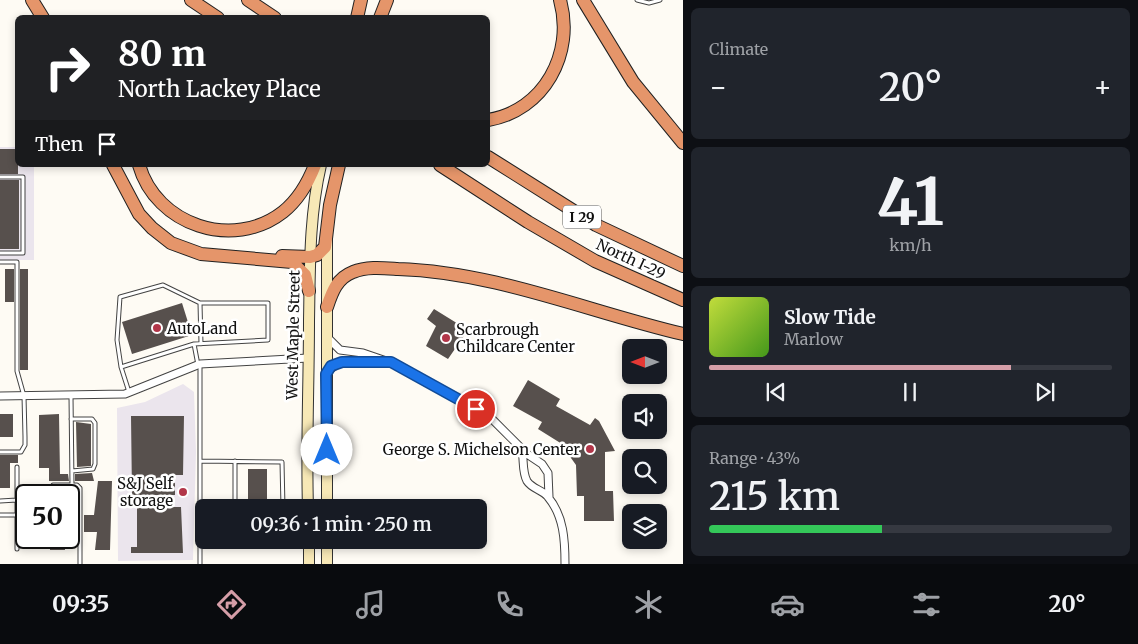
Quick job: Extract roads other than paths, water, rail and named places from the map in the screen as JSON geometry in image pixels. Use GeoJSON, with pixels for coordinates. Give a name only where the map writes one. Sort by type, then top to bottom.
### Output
{"type":"FeatureCollection","features":[{"type":"Feature","properties":{"kind":"highway"},"geometry":{"type":"LineString","coordinates":[[32,0],[41,15]]}},
{"type":"Feature","properties":{"kind":"highway"},"geometry":{"type":"LineString","coordinates":[[192,0],[214,15]]}},
{"type":"Feature","properties":{"kind":"highway"},"geometry":{"type":"LineString","coordinates":[[248,0],[270,15]]}},
{"type":"Feature","properties":{"kind":"highway"},"geometry":{"type":"LineString","coordinates":[[358,15],[361,0]]}},
{"type":"Feature","properties":{"kind":"highway"},"geometry":{"type":"LineString","coordinates":[[375,15],[379,0]]}},
{"type":"Feature","properties":{"kind":"highway"},"geometry":{"type":"LineString","coordinates":[[381,15],[387,0]]}},
{"type":"Feature","properties":{"kind":"highway"},"geometry":{"type":"LineString","coordinates":[[490,120],[502,117],[523,107],[534,98],[550,78],[564,42],[564,20],[560,0]]}},
{"type":"Feature","properties":{"kind":"highway"},"geometry":{"type":"LineString","coordinates":[[583,0],[633,82],[683,143]]}},
{"type":"Feature","properties":{"kind":"highway","name":"North I-29"},"geometry":{"type":"LineString","coordinates":[[490,158],[589,220],[628,241],[683,266]]}},
{"type":"Feature","properties":{"kind":"highway"},"geometry":{"type":"LineString","coordinates":[[114,167],[130,201],[156,232],[171,242],[191,251],[292,262],[305,275],[309,291]]}},
{"type":"Feature","properties":{"kind":"highway"},"geometry":{"type":"LineString","coordinates":[[140,167],[152,192],[169,210],[190,223],[226,231],[250,228],[282,213],[299,196],[314,167]]}},
{"type":"Feature","properties":{"kind":"highway"},"geometry":{"type":"LineString","coordinates":[[225,256],[317,255],[325,247],[330,205],[338,167]]}},
{"type":"Feature","properties":{"kind":"highway","name":"North I-29"},"geometry":{"type":"LineString","coordinates":[[443,167],[536,227],[595,261],[683,300]]}},
{"type":"Feature","properties":{"kind":"highway"},"geometry":{"type":"LineString","coordinates":[[327,307],[335,286],[347,274],[354,271],[377,268],[427,270],[474,278],[683,334]]}},
{"type":"Feature","properties":{"kind":"main road","name":"West Maple Street"},"geometry":{"type":"LineString","coordinates":[[308,499],[310,256],[313,207],[321,167]]}},
{"type":"Feature","properties":{"kind":"main road"},"geometry":{"type":"LineString","coordinates":[[327,233],[327,499]]}},
{"type":"Feature","properties":{"kind":"main road"},"geometry":{"type":"LineString","coordinates":[[309,549],[309,564]]}},
{"type":"Feature","properties":{"kind":"main road"},"geometry":{"type":"LineString","coordinates":[[327,549],[327,564]]}},
{"type":"Feature","properties":{"kind":"street"},"geometry":{"type":"LineString","coordinates":[[326,336],[340,350],[363,353],[391,362],[491,418],[522,450],[546,469],[549,477],[549,497],[564,529],[566,564]]}},
{"type":"Feature","properties":{"kind":"street"},"geometry":{"type":"LineString","coordinates":[[0,396],[71,396],[129,392],[199,364],[308,358]]}},
{"type":"Feature","properties":{"kind":"street"},"geometry":{"type":"LineString","coordinates":[[326,374],[331,366],[342,362],[391,362]]}},
{"type":"Feature","properties":{"kind":"street"},"geometry":{"type":"LineString","coordinates":[[522,450],[526,480],[549,497]]}},
{"type":"Feature","properties":{"kind":"lane"},"geometry":{"type":"LineString","coordinates":[[637,0],[649,3],[660,0]]}},
{"type":"Feature","properties":{"kind":"lane"},"geometry":{"type":"LineString","coordinates":[[0,177],[23,177],[23,253],[0,253]]}},
{"type":"Feature","properties":{"kind":"lane"},"geometry":{"type":"LineString","coordinates":[[0,262],[17,262],[17,371],[24,396],[24,450],[0,452]]}},
{"type":"Feature","properties":{"kind":"lane"},"geometry":{"type":"LineString","coordinates":[[121,367],[194,344],[268,340],[268,303],[200,303],[163,285],[120,297],[117,340],[121,367],[129,392]]}},
{"type":"Feature","properties":{"kind":"lane"},"geometry":{"type":"LineString","coordinates":[[200,303],[201,344]]}},
{"type":"Feature","properties":{"kind":"lane"},"geometry":{"type":"LineString","coordinates":[[194,344],[199,364],[201,499]]}},
{"type":"Feature","properties":{"kind":"lane"},"geometry":{"type":"LineString","coordinates":[[71,396],[72,484]]}},
{"type":"Feature","properties":{"kind":"lane"},"geometry":{"type":"LineString","coordinates":[[71,419],[92,419],[95,423],[95,464],[93,469],[72,470]]}},
{"type":"Feature","properties":{"kind":"lane"},"geometry":{"type":"LineString","coordinates":[[200,461],[282,462],[283,499]]}},
{"type":"Feature","properties":{"kind":"lane"},"geometry":{"type":"LineString","coordinates":[[235,499],[236,461]]}},
{"type":"Feature","properties":{"kind":"lane"},"geometry":{"type":"LineString","coordinates":[[18,468],[18,484]]}},
{"type":"Feature","properties":{"kind":"lane"},"geometry":{"type":"LineString","coordinates":[[0,501],[15,500]]}},
{"type":"Feature","properties":{"kind":"lane"},"geometry":{"type":"LineString","coordinates":[[0,515],[15,515]]}},
{"type":"Feature","properties":{"kind":"lane"},"geometry":{"type":"LineString","coordinates":[[80,549],[80,564]]}},
{"type":"Feature","properties":{"kind":"lane"},"geometry":{"type":"LineString","coordinates":[[200,564],[201,549]]}},
{"type":"Feature","properties":{"kind":"place","name":"AutoLand"},"geometry":{"type":"Point","coordinates":[157,328]}},
{"type":"Feature","properties":{"kind":"place","name":"Scarbrough Childcare Center"},"geometry":{"type":"Point","coordinates":[446,338]}},
{"type":"Feature","properties":{"kind":"place","name":"George S. Michelson Center"},"geometry":{"type":"Point","coordinates":[590,449]}},
{"type":"Feature","properties":{"kind":"place","name":"S&J Self storage"},"geometry":{"type":"Point","coordinates":[183,492]}}]}
